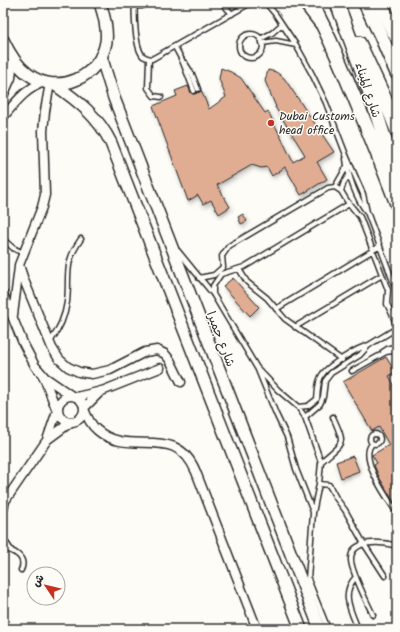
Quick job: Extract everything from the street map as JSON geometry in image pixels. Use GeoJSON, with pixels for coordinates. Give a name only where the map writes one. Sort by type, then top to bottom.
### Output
{"type":"FeatureCollection","features":[{"type":"Feature","properties":{"kind":"highway"},"geometry":{"type":"LineString","coordinates":[[379,3],[397,36]]}},
{"type":"Feature","properties":{"kind":"main road"},"geometry":{"type":"LineString","coordinates":[[311,3],[328,34],[373,141],[397,204]]}},
{"type":"Feature","properties":{"kind":"main road"},"geometry":{"type":"LineString","coordinates":[[337,3],[368,61],[397,130]]}},
{"type":"Feature","properties":{"kind":"main road","name":"شارع الميناء"},"geometry":{"type":"LineString","coordinates":[[337,3],[397,178]]}},
{"type":"Feature","properties":{"kind":"main road"},"geometry":{"type":"LineString","coordinates":[[365,3],[397,73]]}},
{"type":"Feature","properties":{"kind":"street"},"geometry":{"type":"LineString","coordinates":[[3,117],[25,92],[34,86],[49,83],[68,83],[82,77],[95,66],[104,49],[106,34],[100,3]]}},
{"type":"Feature","properties":{"kind":"street"},"geometry":{"type":"LineString","coordinates":[[3,40],[13,58],[28,74],[49,83],[90,112],[102,127],[111,143],[301,629]]}},
{"type":"Feature","properties":{"kind":"street","name":"شارع جميرا"},"geometry":{"type":"LineString","coordinates":[[101,56],[110,88],[320,629]]}},
{"type":"Feature","properties":{"kind":"street"},"geometry":{"type":"LineString","coordinates":[[3,96],[11,78],[13,58]]}},
{"type":"Feature","properties":{"kind":"street"},"geometry":{"type":"LineString","coordinates":[[12,318],[19,265],[42,208],[45,195],[44,126],[49,83]]}},
{"type":"Feature","properties":{"kind":"street"},"geometry":{"type":"LineString","coordinates":[[19,265],[55,354],[68,367],[80,372],[92,374],[110,370],[145,352],[157,350],[168,357],[180,382]]}},
{"type":"Feature","properties":{"kind":"street"},"geometry":{"type":"LineString","coordinates":[[3,294],[29,355],[43,375],[62,420],[96,429],[108,438],[123,442],[137,444],[157,442],[170,445],[181,451],[190,461],[199,479],[256,629]]}},
{"type":"Feature","properties":{"kind":"street"},"geometry":{"type":"LineString","coordinates":[[4,504],[47,440],[58,404],[62,399],[102,391],[160,368]]}},
{"type":"Feature","properties":{"kind":"street"},"geometry":{"type":"LineString","coordinates":[[43,375],[81,401],[96,429]]}},
{"type":"Feature","properties":{"kind":"street"},"geometry":{"type":"LineString","coordinates":[[47,440],[72,422],[80,419],[84,409],[102,391]]}},
{"type":"Feature","properties":{"kind":"lane"},"geometry":{"type":"LineString","coordinates":[[150,3],[142,6],[135,4],[135,22],[140,50],[143,56],[149,59],[155,58],[253,3]]}},
{"type":"Feature","properties":{"kind":"lane"},"geometry":{"type":"LineString","coordinates":[[222,3],[232,14]]}},
{"type":"Feature","properties":{"kind":"lane"},"geometry":{"type":"LineString","coordinates":[[266,3],[296,45],[324,98],[363,194],[367,212],[397,292]]}},
{"type":"Feature","properties":{"kind":"lane"},"geometry":{"type":"LineString","coordinates":[[300,3],[311,18],[328,34]]}},
{"type":"Feature","properties":{"kind":"lane"},"geometry":{"type":"LineString","coordinates":[[260,39],[272,33],[282,24]]}},
{"type":"Feature","properties":{"kind":"lane"},"geometry":{"type":"LineString","coordinates":[[254,34],[260,39],[262,47],[259,53],[253,57],[246,56],[241,52],[239,45],[244,36],[254,34]]}},
{"type":"Feature","properties":{"kind":"lane"},"geometry":{"type":"LineString","coordinates":[[262,43],[282,42],[296,45]]}},
{"type":"Feature","properties":{"kind":"lane"},"geometry":{"type":"LineString","coordinates":[[175,47],[196,90]]}},
{"type":"Feature","properties":{"kind":"lane"},"geometry":{"type":"LineString","coordinates":[[149,59],[148,88],[154,96],[161,97]]}},
{"type":"Feature","properties":{"kind":"lane"},"geometry":{"type":"LineString","coordinates":[[346,155],[347,166],[359,200],[367,212]]}},
{"type":"Feature","properties":{"kind":"lane"},"geometry":{"type":"LineString","coordinates":[[335,187],[347,166]]}},
{"type":"Feature","properties":{"kind":"lane"},"geometry":{"type":"LineString","coordinates":[[341,191],[344,182],[350,175]]}},
{"type":"Feature","properties":{"kind":"lane"},"geometry":{"type":"LineString","coordinates":[[226,272],[223,267],[222,256],[229,246],[328,188],[335,187],[341,191],[349,204],[360,217],[388,290],[387,304],[397,328],[369,346],[360,355],[334,371],[326,378],[323,397],[320,404],[306,417]]}},
{"type":"Feature","properties":{"kind":"lane"},"geometry":{"type":"LineString","coordinates":[[213,294],[213,286],[221,274],[239,269],[349,204]]}},
{"type":"Feature","properties":{"kind":"lane"},"geometry":{"type":"LineString","coordinates":[[3,239],[13,248],[23,253]]}},
{"type":"Feature","properties":{"kind":"lane"},"geometry":{"type":"LineString","coordinates":[[50,342],[58,330],[64,316],[67,301],[68,268],[74,250],[81,239]]}},
{"type":"Feature","properties":{"kind":"lane"},"geometry":{"type":"LineString","coordinates":[[170,242],[213,294],[257,368],[287,437],[296,468],[313,513]]}},
{"type":"Feature","properties":{"kind":"lane"},"geometry":{"type":"LineString","coordinates":[[276,309],[380,246]]}},
{"type":"Feature","properties":{"kind":"lane"},"geometry":{"type":"LineString","coordinates":[[199,278],[214,275],[223,267]]}},
{"type":"Feature","properties":{"kind":"lane"},"geometry":{"type":"LineString","coordinates":[[239,269],[247,282],[267,298],[285,319],[342,360]]}},
{"type":"Feature","properties":{"kind":"lane"},"geometry":{"type":"LineString","coordinates":[[295,326],[382,275]]}},
{"type":"Feature","properties":{"kind":"lane"},"geometry":{"type":"LineString","coordinates":[[298,407],[308,406],[317,399],[321,376],[357,349],[369,346]]}},
{"type":"Feature","properties":{"kind":"lane"},"geometry":{"type":"LineString","coordinates":[[352,371],[389,348],[397,347]]}},
{"type":"Feature","properties":{"kind":"lane"},"geometry":{"type":"LineString","coordinates":[[383,353],[392,351],[397,353]]}},
{"type":"Feature","properties":{"kind":"lane"},"geometry":{"type":"LineString","coordinates":[[257,368],[278,390],[298,407],[306,417],[321,462],[319,484],[313,513],[308,579],[328,629]]}},
{"type":"Feature","properties":{"kind":"lane"},"geometry":{"type":"LineString","coordinates":[[321,462],[339,446],[342,441],[333,417]]}},
{"type":"Feature","properties":{"kind":"lane"},"geometry":{"type":"LineString","coordinates":[[372,444],[370,439],[371,436],[380,434],[380,442],[372,444],[368,449],[369,461],[377,481],[397,513]]}},
{"type":"Feature","properties":{"kind":"lane"},"geometry":{"type":"LineString","coordinates":[[319,484],[329,485],[332,488],[336,498],[345,510],[364,544],[385,576]]}},
{"type":"Feature","properties":{"kind":"lane"},"geometry":{"type":"LineString","coordinates":[[3,538],[11,550],[22,560],[23,565],[21,570]]}},
{"type":"Feature","properties":{"kind":"lane"},"geometry":{"type":"LineString","coordinates":[[373,615],[356,577],[351,562],[351,555],[355,550],[364,544],[380,543],[397,546]]}},
{"type":"Feature","properties":{"kind":"lane"},"geometry":{"type":"LineString","coordinates":[[3,548],[11,550]]}},
{"type":"Feature","properties":{"kind":"lane"},"geometry":{"type":"LineString","coordinates":[[356,577],[349,586],[347,598],[358,629]]}},
{"type":"Feature","properties":{"kind":"building"},"geometry":{"type":"Polygon","coordinates":[[[221,68],[241,78],[265,113],[268,111],[293,162],[305,155],[275,107],[265,81],[268,70],[276,72],[284,78],[334,152],[317,162],[327,179],[301,195],[285,167],[272,176],[267,167],[261,168],[252,165],[217,185],[230,207],[219,214],[211,200],[203,204],[198,195],[188,201],[153,106],[177,96],[175,91],[188,86],[193,94],[200,92],[201,90],[209,109],[226,97],[219,79],[221,68]]]}},
{"type":"Feature","properties":{"kind":"building"},"geometry":{"type":"Polygon","coordinates":[[[243,214],[247,221],[241,224],[238,217],[243,214]]]}},
{"type":"Feature","properties":{"kind":"building"},"geometry":{"type":"Polygon","coordinates":[[[233,278],[259,307],[250,316],[223,286],[233,278]]]}},
{"type":"Feature","properties":{"kind":"building"},"geometry":{"type":"Polygon","coordinates":[[[386,357],[395,372],[389,376],[397,390],[397,507],[379,477],[374,465],[377,463],[372,455],[389,445],[379,427],[372,431],[343,382],[386,357]]]}},
{"type":"Feature","properties":{"kind":"building"},"geometry":{"type":"Polygon","coordinates":[[[353,456],[359,471],[341,478],[336,462],[353,456]]]}},
{"type":"Feature","properties":{"kind":"place","name":"Dubai Customs head office"},"geometry":{"type":"Point","coordinates":[271,123]}}]}
